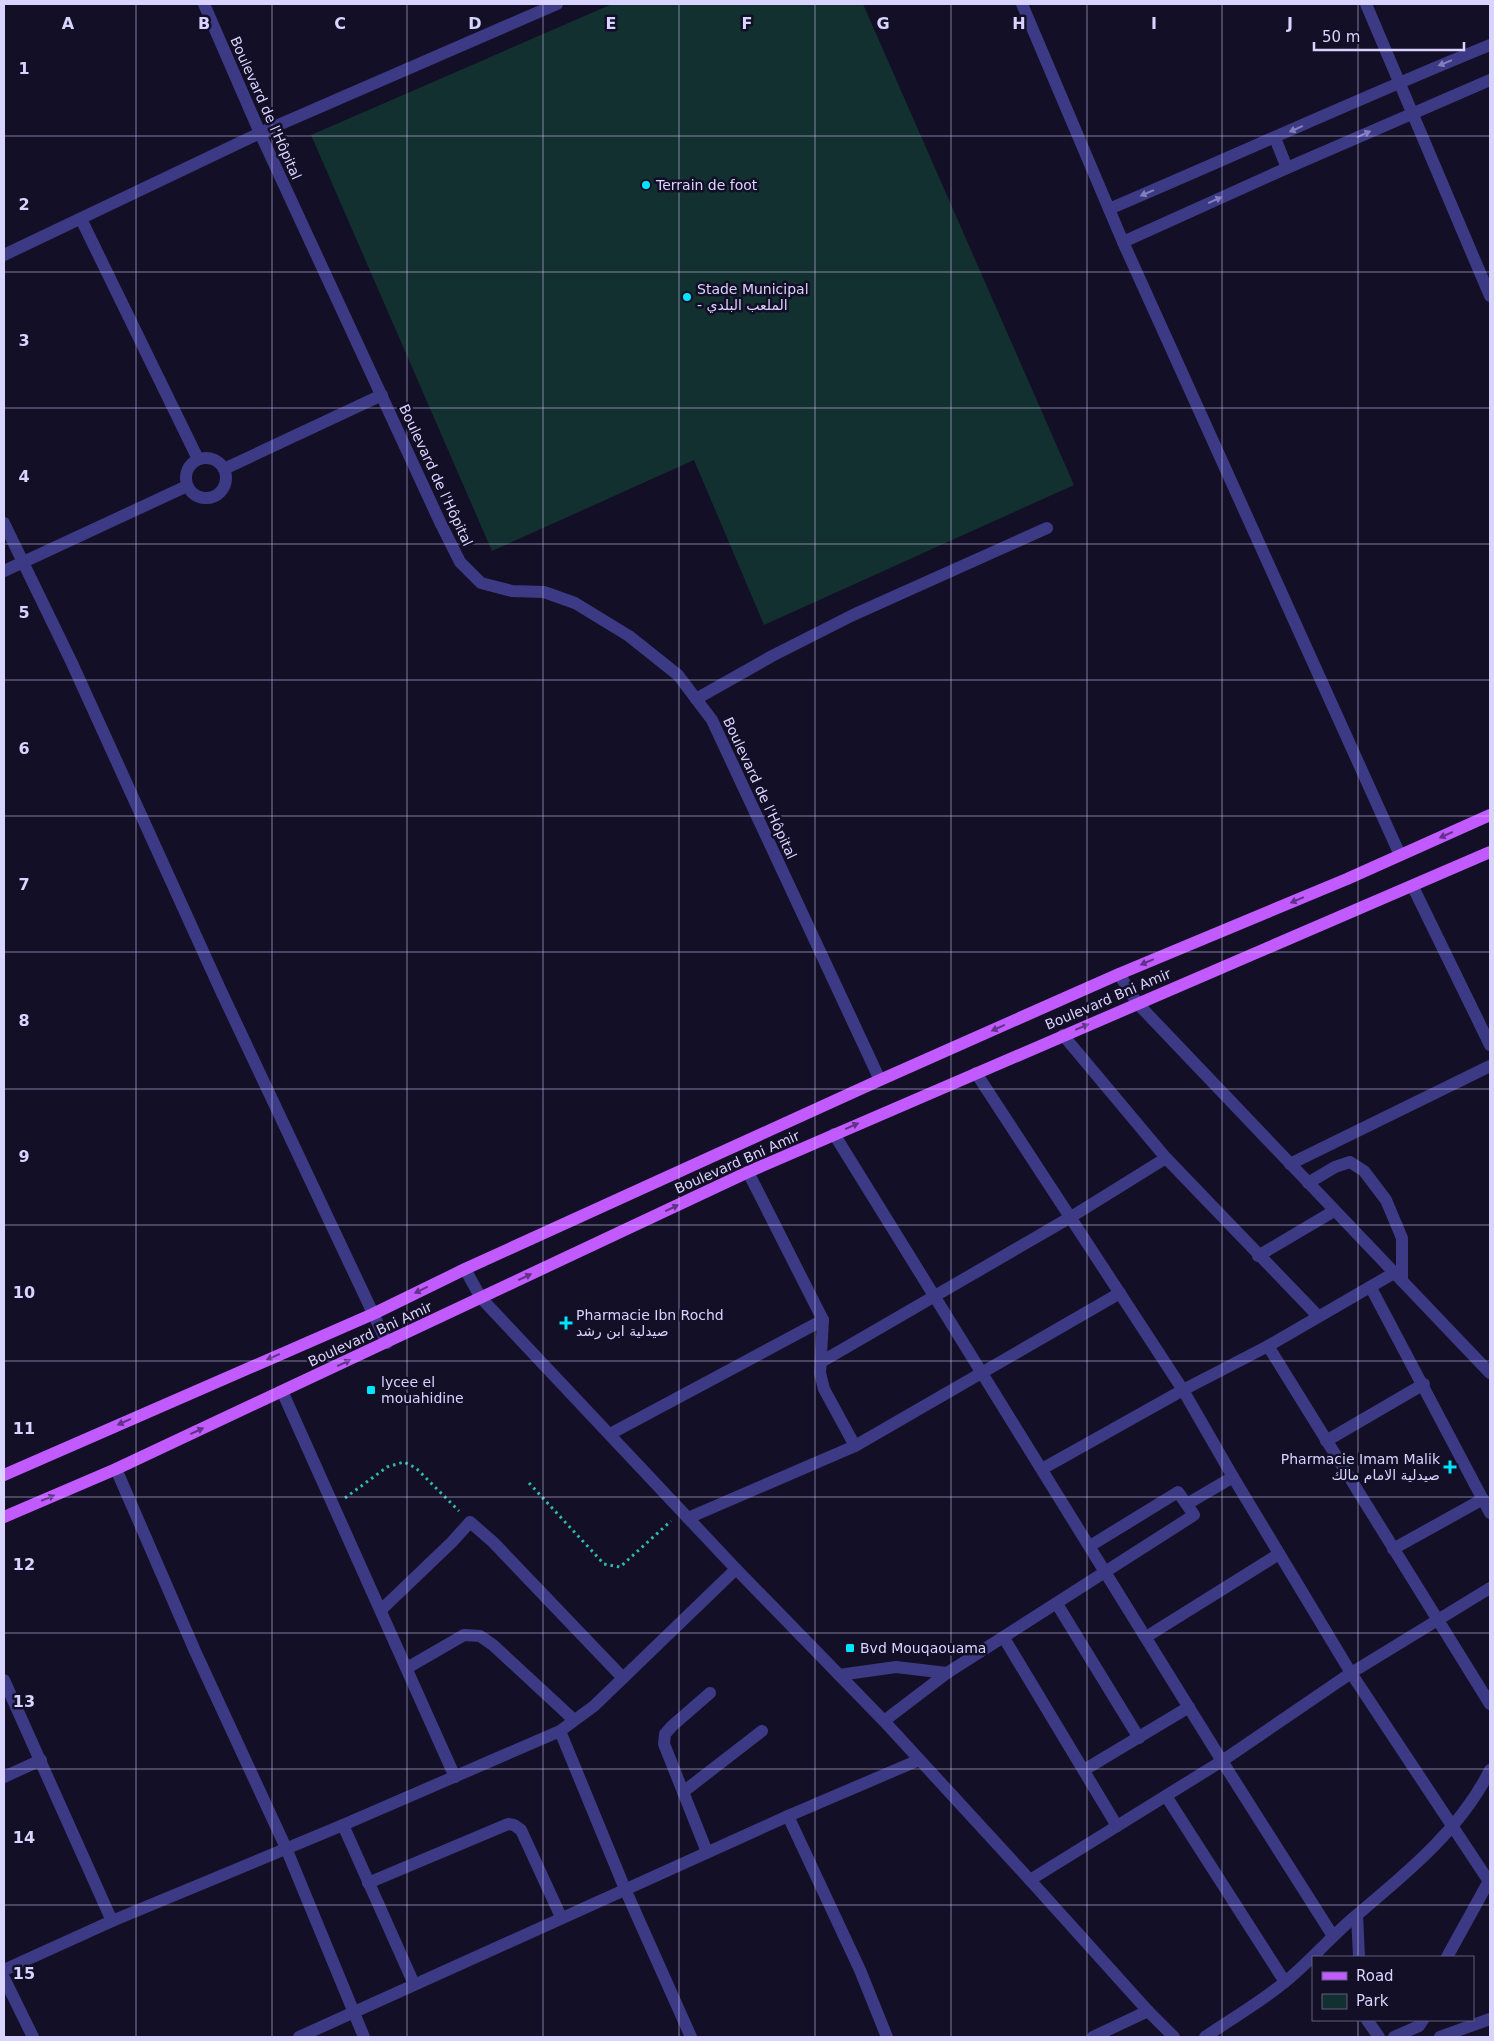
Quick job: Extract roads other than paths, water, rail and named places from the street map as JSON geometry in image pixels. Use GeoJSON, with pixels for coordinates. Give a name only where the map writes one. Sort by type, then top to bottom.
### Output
{"type":"FeatureCollection","features":[{"type":"Feature","properties":{"kind":"main road","name":"Boulevard Bni Amir"},"geometry":{"type":"LineString","coordinates":[[4,1475],[373,1314],[465,1269],[880,1080],[1119,974],[1490,815]]}},
{"type":"Feature","properties":{"kind":"main road","name":"Boulevard Bni Amir"},"geometry":{"type":"LineString","coordinates":[[4,1517],[116,1469],[748,1172],[1137,1003],[1413,887],[1490,852]]}},
{"type":"Feature","properties":{"kind":"street","name":"Boulevard de l'Hôpital"},"geometry":{"type":"LineString","coordinates":[[204,4],[260,133],[460,562],[481,583],[512,591],[544,592],[575,602],[628,636],[678,675],[712,720],[880,1080]]}},
{"type":"Feature","properties":{"kind":"street"},"geometry":{"type":"LineString","coordinates":[[4,255],[81,220],[260,133],[557,4]]}},
{"type":"Feature","properties":{"kind":"street"},"geometry":{"type":"LineString","coordinates":[[1022,4],[1123,242],[1400,855]]}},
{"type":"Feature","properties":{"kind":"street"},"geometry":{"type":"LineString","coordinates":[[1366,4],[1490,296]]}},
{"type":"Feature","properties":{"kind":"street"},"geometry":{"type":"LineString","coordinates":[[1109,209],[1400,82],[1490,45]]}},
{"type":"Feature","properties":{"kind":"street"},"geometry":{"type":"LineString","coordinates":[[1123,242],[1413,112],[1490,80]]}},
{"type":"Feature","properties":{"kind":"street"},"geometry":{"type":"LineString","coordinates":[[1275,138],[1287,168]]}},
{"type":"Feature","properties":{"kind":"street"},"geometry":{"type":"LineString","coordinates":[[81,220],[198,459]]}},
{"type":"Feature","properties":{"kind":"street"},"geometry":{"type":"LineString","coordinates":[[224,469],[382,395]]}},
{"type":"Feature","properties":{"kind":"street"},"geometry":{"type":"LineString","coordinates":[[205,457],[213,459],[220,463],[224,469],[225,485],[221,492],[214,496],[199,497],[187,486],[187,470],[198,459],[205,457]]}},
{"type":"Feature","properties":{"kind":"street"},"geometry":{"type":"LineString","coordinates":[[4,571],[187,486]]}},
{"type":"Feature","properties":{"kind":"street"},"geometry":{"type":"LineString","coordinates":[[4,524],[71,661],[221,991],[387,1343]]}},
{"type":"Feature","properties":{"kind":"street"},"geometry":{"type":"LineString","coordinates":[[696,698],[772,656],[853,615],[1046,528]]}},
{"type":"Feature","properties":{"kind":"street"},"geometry":{"type":"LineString","coordinates":[[1413,887],[1490,1045]]}},
{"type":"Feature","properties":{"kind":"street"},"geometry":{"type":"LineString","coordinates":[[1119,974],[1137,1003],[1490,1373]]}},
{"type":"Feature","properties":{"kind":"street"},"geometry":{"type":"LineString","coordinates":[[1063,1035],[1166,1158],[1258,1256],[1318,1316]]}},
{"type":"Feature","properties":{"kind":"street"},"geometry":{"type":"LineString","coordinates":[[1290,1164],[1490,1066]]}},
{"type":"Feature","properties":{"kind":"street"},"geometry":{"type":"LineString","coordinates":[[976,1073],[1183,1390],[1233,1477],[1351,1672],[1489,1882],[1448,1956]]}},
{"type":"Feature","properties":{"kind":"street"},"geometry":{"type":"LineString","coordinates":[[834,1134],[1222,1761],[1333,1936]]}},
{"type":"Feature","properties":{"kind":"street"},"geometry":{"type":"LineString","coordinates":[[821,1362],[1071,1217],[1166,1158]]}},
{"type":"Feature","properties":{"kind":"street"},"geometry":{"type":"LineString","coordinates":[[1308,1183],[1335,1167],[1350,1162],[1364,1170],[1386,1200],[1402,1238],[1398,1277]]}},
{"type":"Feature","properties":{"kind":"street"},"geometry":{"type":"LineString","coordinates":[[748,1172],[823,1320],[820,1373],[824,1389],[855,1446]]}},
{"type":"Feature","properties":{"kind":"street"},"geometry":{"type":"LineString","coordinates":[[1258,1256],[1334,1211]]}},
{"type":"Feature","properties":{"kind":"street"},"geometry":{"type":"LineString","coordinates":[[465,1269],[481,1298],[736,1569],[884,1721],[1148,2011],[1174,2037]]}},
{"type":"Feature","properties":{"kind":"street"},"geometry":{"type":"LineString","coordinates":[[1042,1469],[1183,1390],[1268,1346],[1318,1316],[1371,1288],[1398,1277]]}},
{"type":"Feature","properties":{"kind":"street"},"geometry":{"type":"LineString","coordinates":[[1371,1288],[1424,1384],[1490,1512]]}},
{"type":"Feature","properties":{"kind":"street"},"geometry":{"type":"LineString","coordinates":[[685,1515],[855,1446],[1120,1293]]}},
{"type":"Feature","properties":{"kind":"street"},"geometry":{"type":"LineString","coordinates":[[610,1434],[823,1320]]}},
{"type":"Feature","properties":{"kind":"street"},"geometry":{"type":"LineString","coordinates":[[1268,1346],[1490,1704]]}},
{"type":"Feature","properties":{"kind":"street"},"geometry":{"type":"LineString","coordinates":[[1326,1441],[1424,1384]]}},
{"type":"Feature","properties":{"kind":"street"},"geometry":{"type":"LineString","coordinates":[[282,1392],[456,1777]]}},
{"type":"Feature","properties":{"kind":"street"},"geometry":{"type":"LineString","coordinates":[[116,1469],[195,1651],[286,1848],[364,2037]]}},
{"type":"Feature","properties":{"kind":"street"},"geometry":{"type":"LineString","coordinates":[[1187,1504],[1233,1477]]}},
{"type":"Feature","properties":{"kind":"street"},"geometry":{"type":"LineString","coordinates":[[884,1721],[947,1673],[1107,1573],[1194,1515],[1178,1492],[1090,1546]]}},
{"type":"Feature","properties":{"kind":"street"},"geometry":{"type":"LineString","coordinates":[[1393,1549],[1484,1500]]}},
{"type":"Feature","properties":{"kind":"street"},"geometry":{"type":"LineString","coordinates":[[381,1610],[452,1542],[470,1522],[494,1542],[623,1678]]}},
{"type":"Feature","properties":{"kind":"street"},"geometry":{"type":"LineString","coordinates":[[1146,1638],[1279,1554]]}},
{"type":"Feature","properties":{"kind":"street"},"geometry":{"type":"LineString","coordinates":[[4,1970],[112,1921],[343,1825],[560,1731],[594,1706],[736,1569]]}},
{"type":"Feature","properties":{"kind":"street"},"geometry":{"type":"LineString","coordinates":[[1030,1880],[1222,1761],[1351,1672],[1490,1588]]}},
{"type":"Feature","properties":{"kind":"street"},"geometry":{"type":"LineString","coordinates":[[1057,1604],[1139,1738]]}},
{"type":"Feature","properties":{"kind":"street"},"geometry":{"type":"LineString","coordinates":[[407,1668],[464,1635],[480,1636],[494,1646],[574,1720]]}},
{"type":"Feature","properties":{"kind":"street"},"geometry":{"type":"LineString","coordinates":[[1004,1638],[1117,1826]]}},
{"type":"Feature","properties":{"kind":"street"},"geometry":{"type":"LineString","coordinates":[[839,1675],[896,1667],[947,1673]]}},
{"type":"Feature","properties":{"kind":"street"},"geometry":{"type":"LineString","coordinates":[[4,1680],[112,1921]]}},
{"type":"Feature","properties":{"kind":"street"},"geometry":{"type":"LineString","coordinates":[[707,1852],[664,1744],[665,1734],[710,1693]]}},
{"type":"Feature","properties":{"kind":"street"},"geometry":{"type":"LineString","coordinates":[[1084,1770],[1189,1707]]}},
{"type":"Feature","properties":{"kind":"street"},"geometry":{"type":"LineString","coordinates":[[560,1731],[625,1889],[690,2037]]}},
{"type":"Feature","properties":{"kind":"street"},"geometry":{"type":"LineString","coordinates":[[683,1792],[762,1731]]}},
{"type":"Feature","properties":{"kind":"street"},"geometry":{"type":"LineString","coordinates":[[4,1777],[41,1760]]}},
{"type":"Feature","properties":{"kind":"street"},"geometry":{"type":"LineString","coordinates":[[299,2037],[561,1917],[919,1760]]}},
{"type":"Feature","properties":{"kind":"street"},"geometry":{"type":"LineString","coordinates":[[1321,1954],[1333,1936],[1401,1877],[1453,1826],[1481,1789],[1490,1770]]}},
{"type":"Feature","properties":{"kind":"street"},"geometry":{"type":"LineString","coordinates":[[1166,1796],[1285,1982]]}},
{"type":"Feature","properties":{"kind":"street"},"geometry":{"type":"LineString","coordinates":[[788,1816],[860,1970],[888,2037]]}},
{"type":"Feature","properties":{"kind":"street"},"geometry":{"type":"LineString","coordinates":[[368,1883],[508,1824],[514,1825],[521,1830],[561,1917]]}},
{"type":"Feature","properties":{"kind":"street"},"geometry":{"type":"LineString","coordinates":[[343,1825],[414,1984]]}},
{"type":"Feature","properties":{"kind":"street"},"geometry":{"type":"LineString","coordinates":[[1357,1915],[1359,1956]]}},
{"type":"Feature","properties":{"kind":"street"},"geometry":{"type":"LineString","coordinates":[[1205,2037],[1312,1961]]}},
{"type":"Feature","properties":{"kind":"street"},"geometry":{"type":"LineString","coordinates":[[4,1978],[33,2037]]}},
{"type":"Feature","properties":{"kind":"street"},"geometry":{"type":"LineString","coordinates":[[1093,2037],[1148,2011]]}},
{"type":"Feature","properties":{"kind":"street"},"geometry":{"type":"LineString","coordinates":[[1440,2037],[1490,2019]]}},
{"type":"Feature","properties":{"kind":"street"},"geometry":{"type":"LineString","coordinates":[[1368,2021],[1379,2037]]}},
{"type":"Feature","properties":{"kind":"street"},"geometry":{"type":"LineString","coordinates":[[1394,2037],[1419,2026],[1422,2021]]}},
{"type":"Feature","properties":{"kind":"place","name":"Terrain de foot"},"geometry":{"type":"Point","coordinates":[646,185]}},
{"type":"Feature","properties":{"kind":"place","name":"Stade Municipal - الملعب البلدي"},"geometry":{"type":"Point","coordinates":[687,297]}},
{"type":"Feature","properties":{"kind":"place","name":"Pharmacie Ibn Rochd صيدلية ابن رشد"},"geometry":{"type":"Point","coordinates":[566,1323]}},
{"type":"Feature","properties":{"kind":"place","name":"lycee el mouahidine"},"geometry":{"type":"Point","coordinates":[371,1390]}},
{"type":"Feature","properties":{"kind":"place","name":"Pharmacie Imam Malik صيدلية الامام مالك"},"geometry":{"type":"Point","coordinates":[1450,1467]}},
{"type":"Feature","properties":{"kind":"place","name":"Bvd Mouqaouama"},"geometry":{"type":"Point","coordinates":[850,1648]}}]}
